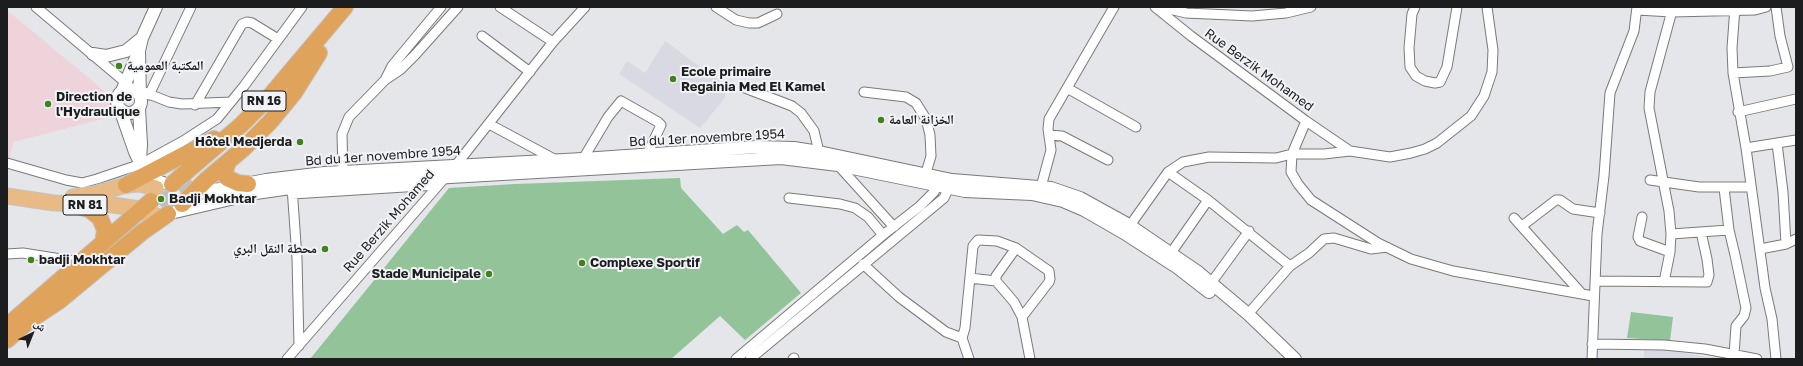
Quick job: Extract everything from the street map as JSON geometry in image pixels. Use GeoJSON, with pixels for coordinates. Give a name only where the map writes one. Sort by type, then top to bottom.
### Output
{"type":"FeatureCollection","features":[{"type":"Feature","properties":{"kind":"highway","name":"RN 16"},"geometry":{"type":"LineString","coordinates":[[7,326],[103,243],[150,187],[227,138],[270,96],[345,7]]}},
{"type":"Feature","properties":{"kind":"highway","name":"RN 16"},"geometry":{"type":"LineString","coordinates":[[193,177],[224,153],[258,121],[358,7]]}},
{"type":"Feature","properties":{"kind":"highway"},"geometry":{"type":"LineString","coordinates":[[30,321],[59,301],[176,207],[228,162],[270,122],[294,93],[319,53]]}},
{"type":"Feature","properties":{"kind":"highway"},"geometry":{"type":"LineString","coordinates":[[150,187],[253,112]]}},
{"type":"Feature","properties":{"kind":"highway"},"geometry":{"type":"LineString","coordinates":[[228,162],[225,172],[227,178],[238,183],[248,184]]}},
{"type":"Feature","properties":{"kind":"highway"},"geometry":{"type":"LineString","coordinates":[[126,185],[180,190],[176,207]]}},
{"type":"Feature","properties":{"kind":"highway","name":"RN 16"},"geometry":{"type":"LineString","coordinates":[[7,340],[90,266],[150,187]]}},
{"type":"Feature","properties":{"kind":"highway"},"geometry":{"type":"LineString","coordinates":[[150,187],[157,211],[176,207]]}},
{"type":"Feature","properties":{"kind":"highway"},"geometry":{"type":"LineString","coordinates":[[82,194],[90,210],[100,218],[106,230],[103,243]]}},
{"type":"Feature","properties":{"kind":"main road","name":"RN 81"},"geometry":{"type":"LineString","coordinates":[[7,185],[61,197],[126,185]]}},
{"type":"Feature","properties":{"kind":"main road","name":"RN 81"},"geometry":{"type":"LineString","coordinates":[[7,196],[82,194],[105,204],[150,187]]}},
{"type":"Feature","properties":{"kind":"street"},"geometry":{"type":"LineString","coordinates":[[36,7],[93,54],[123,86],[169,102],[195,105],[231,102]]}},
{"type":"Feature","properties":{"kind":"street"},"geometry":{"type":"LineString","coordinates":[[150,187],[120,109],[117,106],[117,97],[139,51],[142,38],[156,7]]}},
{"type":"Feature","properties":{"kind":"street"},"geometry":{"type":"LineString","coordinates":[[150,187],[141,144],[139,109],[143,94],[191,7]]}},
{"type":"Feature","properties":{"kind":"street"},"geometry":{"type":"LineString","coordinates":[[150,187],[182,141],[217,119],[302,7]]}},
{"type":"Feature","properties":{"kind":"street"},"geometry":{"type":"LineString","coordinates":[[385,80],[392,66],[441,7]]}},
{"type":"Feature","properties":{"kind":"street"},"geometry":{"type":"LineString","coordinates":[[343,172],[341,144],[344,125],[352,114],[385,80],[400,70],[458,7]]}},
{"type":"Feature","properties":{"kind":"street"},"geometry":{"type":"LineString","coordinates":[[500,7],[553,42]]}},
{"type":"Feature","properties":{"kind":"street","name":"Rue Berzik Mohamed"},"geometry":{"type":"LineString","coordinates":[[287,359],[456,165],[553,42],[585,7]]}},
{"type":"Feature","properties":{"kind":"street"},"geometry":{"type":"LineString","coordinates":[[716,7],[736,20],[749,23],[758,23],[777,14]]}},
{"type":"Feature","properties":{"kind":"street"},"geometry":{"type":"LineString","coordinates":[[1041,187],[1051,158],[1049,119],[1114,7]]}},
{"type":"Feature","properties":{"kind":"street","name":"Rue Berzik Mohamed"},"geometry":{"type":"LineString","coordinates":[[1155,7],[1191,36],[1306,121],[1350,151]]}},
{"type":"Feature","properties":{"kind":"street"},"geometry":{"type":"LineString","coordinates":[[1161,7],[1186,13],[1252,16],[1286,13],[1311,7]]}},
{"type":"Feature","properties":{"kind":"street"},"geometry":{"type":"LineString","coordinates":[[1415,7],[1412,14],[1409,48],[1410,67],[1416,76],[1425,81],[1435,83],[1440,82],[1447,67],[1456,7]]}},
{"type":"Feature","properties":{"kind":"street"},"geometry":{"type":"LineString","coordinates":[[1127,229],[1168,172],[1183,162],[1200,158],[1276,158],[1292,154],[1324,154],[1350,151],[1390,157],[1425,149],[1437,143],[1471,116],[1484,96],[1492,72],[1493,50],[1487,7]]}},
{"type":"Feature","properties":{"kind":"street"},"geometry":{"type":"LineString","coordinates":[[1592,359],[1593,296],[1610,93],[1634,31],[1637,9],[1755,10],[1766,7]]}},
{"type":"Feature","properties":{"kind":"street"},"geometry":{"type":"LineString","coordinates":[[1733,73],[1770,71],[1792,66],[1780,36],[1776,7]]}},
{"type":"Feature","properties":{"kind":"street"},"geometry":{"type":"LineString","coordinates":[[1736,9],[1732,48],[1733,73],[1738,112],[1746,148],[1765,288],[1772,319],[1776,359]]}},
{"type":"Feature","properties":{"kind":"street"},"geometry":{"type":"LineString","coordinates":[[1664,282],[1670,252],[1671,234],[1669,211],[1665,195],[1665,181],[1649,108],[1650,92],[1672,10]]}},
{"type":"Feature","properties":{"kind":"street"},"geometry":{"type":"LineString","coordinates":[[195,105],[242,24],[247,22],[252,23],[278,39]]}},
{"type":"Feature","properties":{"kind":"street"},"geometry":{"type":"LineString","coordinates":[[427,24],[437,31]]}},
{"type":"Feature","properties":{"kind":"street"},"geometry":{"type":"LineString","coordinates":[[482,36],[530,72]]}},
{"type":"Feature","properties":{"kind":"street"},"geometry":{"type":"LineString","coordinates":[[93,54],[106,56],[126,51],[142,38]]}},
{"type":"Feature","properties":{"kind":"street"},"geometry":{"type":"LineString","coordinates":[[139,51],[143,94]]}},
{"type":"Feature","properties":{"kind":"street"},"geometry":{"type":"LineString","coordinates":[[745,88],[792,106],[801,113],[814,131],[823,152],[838,165],[894,226]]}},
{"type":"Feature","properties":{"kind":"street"},"geometry":{"type":"LineString","coordinates":[[1067,88],[1136,127]]}},
{"type":"Feature","properties":{"kind":"street"},"geometry":{"type":"LineString","coordinates":[[864,92],[906,97],[916,103],[926,119],[930,135],[930,156],[926,173]]}},
{"type":"Feature","properties":{"kind":"street"},"geometry":{"type":"LineString","coordinates":[[1738,112],[1796,99]]}},
{"type":"Feature","properties":{"kind":"street"},"geometry":{"type":"LineString","coordinates":[[583,159],[608,117],[621,101],[660,124],[660,130],[644,160]]}},
{"type":"Feature","properties":{"kind":"street"},"geometry":{"type":"LineString","coordinates":[[120,109],[123,112],[131,113],[139,109]]}},
{"type":"Feature","properties":{"kind":"street"},"geometry":{"type":"LineString","coordinates":[[1306,121],[1292,154],[1291,172],[1298,184],[1311,200],[1388,247],[1411,259],[1453,271],[1593,296]]}},
{"type":"Feature","properties":{"kind":"street"},"geometry":{"type":"LineString","coordinates":[[489,124],[556,160]]}},
{"type":"Feature","properties":{"kind":"street"},"geometry":{"type":"LineString","coordinates":[[1049,135],[1062,136],[1108,160]]}},
{"type":"Feature","properties":{"kind":"street"},"geometry":{"type":"LineString","coordinates":[[1746,148],[1796,140]]}},
{"type":"Feature","properties":{"kind":"street"},"geometry":{"type":"LineString","coordinates":[[1777,143],[1786,244]]}},
{"type":"Feature","properties":{"kind":"street","name":"Bd du 1er novembre 1954"},"geometry":{"type":"LineString","coordinates":[[176,207],[248,184],[290,177],[343,172],[556,160],[644,160],[756,147],[794,148],[823,152],[926,173],[945,183],[1041,187],[1064,191],[1080,198],[1127,229],[1171,253],[1211,283],[1248,314],[1295,359]]}},
{"type":"Feature","properties":{"kind":"street"},"geometry":{"type":"LineString","coordinates":[[176,207],[256,193],[441,181],[644,160],[797,159],[945,183],[981,192],[1032,194],[1053,198],[1078,207],[1127,229],[1235,313],[1284,359]]}},
{"type":"Feature","properties":{"kind":"street"},"geometry":{"type":"LineString","coordinates":[[7,163],[66,180],[82,194],[97,179],[150,187]]}},
{"type":"Feature","properties":{"kind":"street"},"geometry":{"type":"LineString","coordinates":[[1168,172],[1208,200],[1290,266]]}},
{"type":"Feature","properties":{"kind":"street"},"geometry":{"type":"LineString","coordinates":[[1650,180],[1699,187],[1751,187]]}},
{"type":"Feature","properties":{"kind":"street"},"geometry":{"type":"LineString","coordinates":[[736,359],[945,183]]}},
{"type":"Feature","properties":{"kind":"street"},"geometry":{"type":"LineString","coordinates":[[750,359],[944,198],[945,183]]}},
{"type":"Feature","properties":{"kind":"street"},"geometry":{"type":"LineString","coordinates":[[1724,188],[1729,230],[1736,255],[1746,308],[1744,316],[1736,326],[1734,354]]}},
{"type":"Feature","properties":{"kind":"street"},"geometry":{"type":"LineString","coordinates":[[292,190],[297,258],[299,346]]}},
{"type":"Feature","properties":{"kind":"street"},"geometry":{"type":"LineString","coordinates":[[789,198],[840,204],[855,208],[868,217],[883,235]]}},
{"type":"Feature","properties":{"kind":"street"},"geometry":{"type":"LineString","coordinates":[[1171,253],[1208,200]]}},
{"type":"Feature","properties":{"kind":"street"},"geometry":{"type":"LineString","coordinates":[[1522,226],[1556,200],[1560,200],[1573,209],[1600,213]]}},
{"type":"Feature","properties":{"kind":"street"},"geometry":{"type":"LineString","coordinates":[[1642,217],[1638,237],[1640,241],[1670,252]]}},
{"type":"Feature","properties":{"kind":"street"},"geometry":{"type":"LineString","coordinates":[[1514,218],[1582,294]]}},
{"type":"Feature","properties":{"kind":"street"},"geometry":{"type":"LineString","coordinates":[[1671,234],[1729,230]]}},
{"type":"Feature","properties":{"kind":"street"},"geometry":{"type":"LineString","coordinates":[[1211,283],[1249,232]]}},
{"type":"Feature","properties":{"kind":"street"},"geometry":{"type":"LineString","coordinates":[[1595,281],[1704,283],[1708,281],[1707,259],[1701,232]]}},
{"type":"Feature","properties":{"kind":"street"},"geometry":{"type":"LineString","coordinates":[[1248,314],[1290,266],[1309,253],[1324,239],[1334,238],[1371,249],[1388,247]]}},
{"type":"Feature","properties":{"kind":"street"},"geometry":{"type":"LineString","coordinates":[[1760,248],[1786,244],[1796,239]]}},
{"type":"Feature","properties":{"kind":"street"},"geometry":{"type":"LineString","coordinates":[[969,359],[962,338],[965,328],[973,246],[978,240],[997,241],[1016,248],[1049,271],[1050,274],[1048,282],[1022,317]]}},
{"type":"Feature","properties":{"kind":"street"},"geometry":{"type":"LineString","coordinates":[[996,281],[996,276],[1016,248]]}},
{"type":"Feature","properties":{"kind":"street"},"geometry":{"type":"LineString","coordinates":[[7,254],[22,252],[80,262]]}},
{"type":"Feature","properties":{"kind":"street"},"geometry":{"type":"LineString","coordinates":[[863,264],[899,297],[940,328],[962,338]]}},
{"type":"Feature","properties":{"kind":"street"},"geometry":{"type":"LineString","coordinates":[[970,278],[996,281],[1014,302],[1022,317],[1030,359]]}},
{"type":"Feature","properties":{"kind":"street"},"geometry":{"type":"LineString","coordinates":[[1592,344],[1671,346],[1705,349],[1757,359]]}},
{"type":"Feature","properties":{"kind":"shaded area"},"geometry":{"type":"Polygon","coordinates":[[[7,10],[120,104],[122,114],[14,142],[7,165],[7,10]]]}},
{"type":"Feature","properties":{"kind":"shaded area","name":"Ecole primaire Regainia Med El Kamel"},"geometry":{"type":"Polygon","coordinates":[[[665,41],[725,85],[725,98],[700,128],[619,74],[627,61],[645,73],[665,41]]]}},
{"type":"Feature","properties":{"kind":"shaded area"},"geometry":{"type":"Polygon","coordinates":[[[1660,349],[1718,359],[1644,359],[1644,350],[1660,349]]]}},
{"type":"Feature","properties":{"kind":"green space","name":"Complexe Sportif"},"geometry":{"type":"Polygon","coordinates":[[[680,178],[681,188],[723,234],[737,225],[744,232],[748,230],[801,293],[745,340],[720,316],[671,359],[310,359],[449,188],[680,178]]]}},
{"type":"Feature","properties":{"kind":"green space"},"geometry":{"type":"Polygon","coordinates":[[[1631,312],[1673,317],[1670,341],[1627,338],[1631,312]]]}},
{"type":"Feature","properties":{"kind":"tunnel"},"geometry":{"type":"LineString","coordinates":[[142,221],[193,177]]}},
{"type":"Feature","properties":{"kind":"place","name":"المكتبة العمومية"},"geometry":{"type":"Point","coordinates":[119,66]}},
{"type":"Feature","properties":{"kind":"place","name":"Ecole primaire Regainia Med El Kamel"},"geometry":{"type":"Point","coordinates":[673,79]}},
{"type":"Feature","properties":{"kind":"place","name":"Direction de l'Hydraulique"},"geometry":{"type":"Point","coordinates":[48,104]}},
{"type":"Feature","properties":{"kind":"place","name":"الخزانة العامة"},"geometry":{"type":"Point","coordinates":[881,120]}},
{"type":"Feature","properties":{"kind":"place","name":"Hôtel Medjerda"},"geometry":{"type":"Point","coordinates":[300,142]}},
{"type":"Feature","properties":{"kind":"place","name":"Badji Mokhtar"},"geometry":{"type":"Point","coordinates":[161,199]}},
{"type":"Feature","properties":{"kind":"place","name":"محطة النقل البري"},"geometry":{"type":"Point","coordinates":[325,249]}},
{"type":"Feature","properties":{"kind":"place","name":"badji Mokhtar"},"geometry":{"type":"Point","coordinates":[31,260]}},
{"type":"Feature","properties":{"kind":"place","name":"Complexe Sportif"},"geometry":{"type":"Point","coordinates":[582,263]}},
{"type":"Feature","properties":{"kind":"place","name":"Stade Municipale"},"geometry":{"type":"Point","coordinates":[489,274]}}]}
